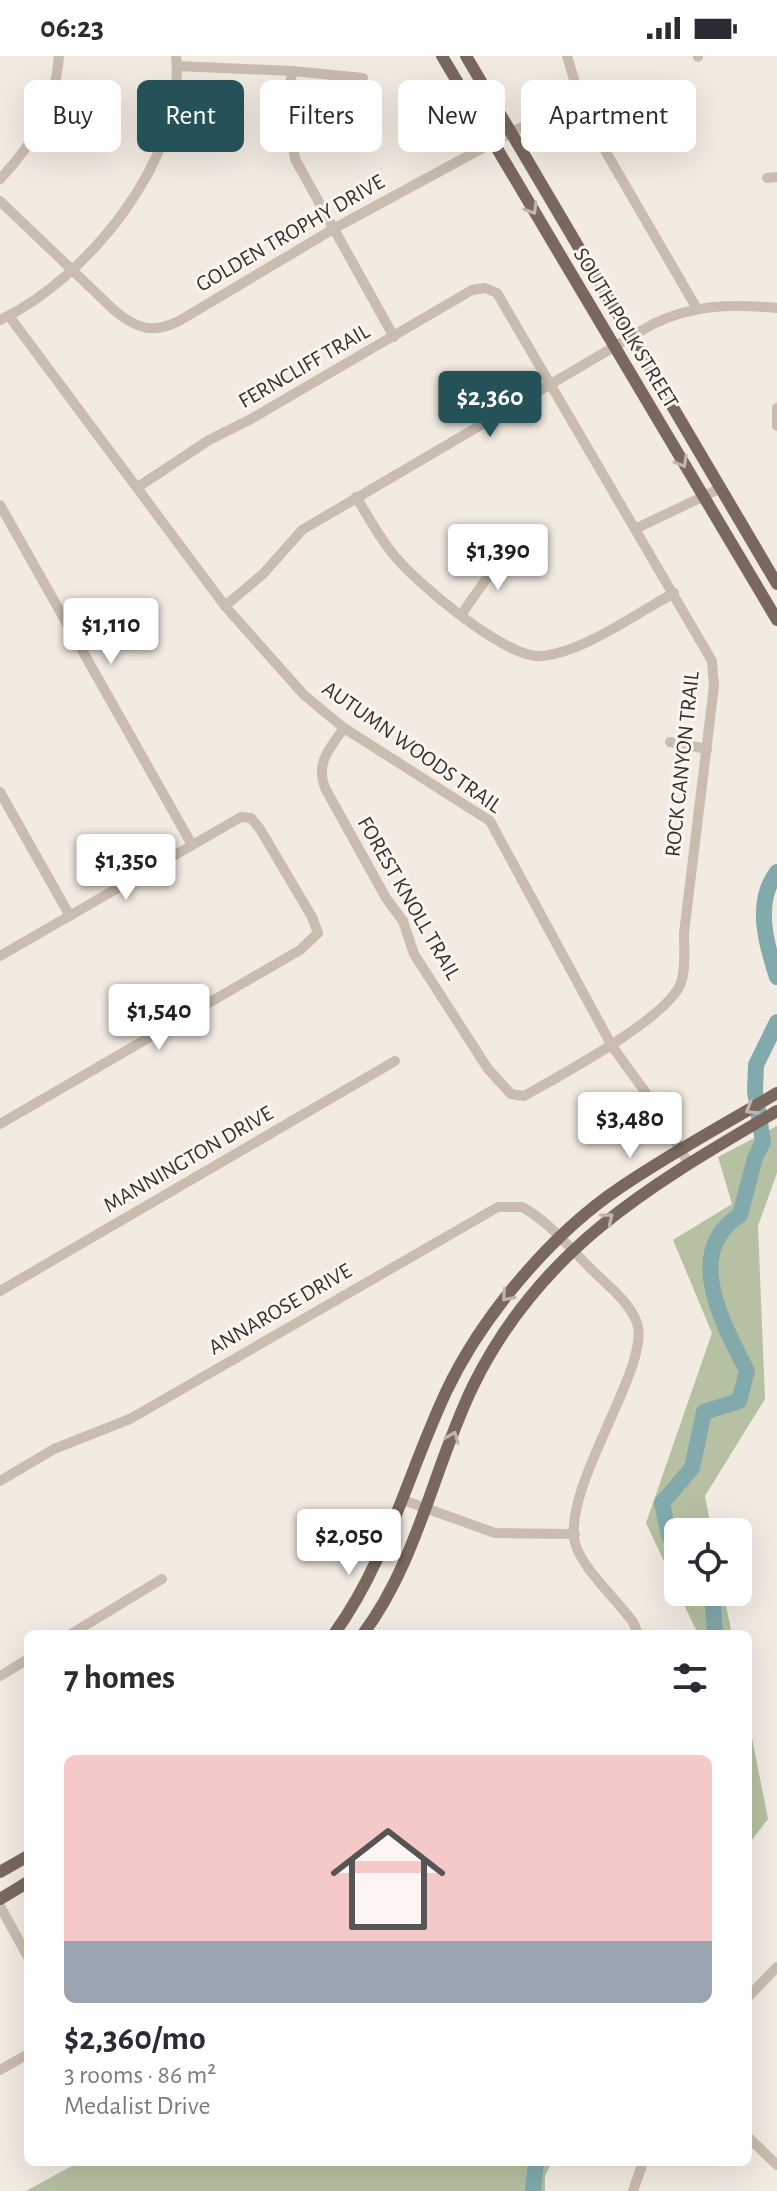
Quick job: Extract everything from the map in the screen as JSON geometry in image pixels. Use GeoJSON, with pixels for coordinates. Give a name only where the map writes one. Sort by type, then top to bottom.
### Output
{"type":"FeatureCollection","features":[{"type":"Feature","properties":{"kind":"main road","name":"SOUTH POLK STREET"},"geometry":{"type":"LineString","coordinates":[[442,56],[456,80]]}},
{"type":"Feature","properties":{"kind":"main road","name":"SOUTH POLK STREET"},"geometry":{"type":"LineString","coordinates":[[466,56],[777,584]]}},
{"type":"Feature","properties":{"kind":"main road","name":"SOUTH POLK STREET"},"geometry":{"type":"LineString","coordinates":[[497,152],[777,620]]}},
{"type":"Feature","properties":{"kind":"main road"},"geometry":{"type":"LineString","coordinates":[[337,1630],[353,1608],[403,1500],[445,1394],[477,1333],[560,1239],[619,1188],[777,1093]]}},
{"type":"Feature","properties":{"kind":"main road"},"geometry":{"type":"LineString","coordinates":[[366,1630],[374,1619],[423,1509],[474,1385],[493,1350],[531,1296],[571,1250],[625,1204],[777,1111]]}},
{"type":"Feature","properties":{"kind":"main road"},"geometry":{"type":"LineString","coordinates":[[353,1608],[374,1619]]}},
{"type":"Feature","properties":{"kind":"main road"},"geometry":{"type":"LineString","coordinates":[[0,1872],[24,1858]]}},
{"type":"Feature","properties":{"kind":"main road"},"geometry":{"type":"LineString","coordinates":[[0,1899],[24,1884]]}},
{"type":"Feature","properties":{"kind":"street"},"geometry":{"type":"LineString","coordinates":[[0,179],[26,151],[45,119],[59,56]]}},
{"type":"Feature","properties":{"kind":"street"},"geometry":{"type":"LineString","coordinates":[[567,56],[573,80]]}},
{"type":"Feature","properties":{"kind":"street"},"geometry":{"type":"LineString","coordinates":[[4,318],[39,298],[115,223],[153,164],[166,133],[176,61],[363,78]]}},
{"type":"Feature","properties":{"kind":"street"},"geometry":{"type":"LineString","coordinates":[[292,71],[288,111],[291,149],[394,337]]}},
{"type":"Feature","properties":{"kind":"street","name":"GOLDEN TROPHY DRIVE"},"geometry":{"type":"LineString","coordinates":[[505,135],[521,126]]}},
{"type":"Feature","properties":{"kind":"street","name":"GOLDEN TROPHY DRIVE"},"geometry":{"type":"LineString","coordinates":[[69,271],[131,324],[152,330],[179,321],[335,228],[473,152]]}},
{"type":"Feature","properties":{"kind":"street"},"geometry":{"type":"LineString","coordinates":[[608,152],[696,307]]}},
{"type":"Feature","properties":{"kind":"street"},"geometry":{"type":"LineString","coordinates":[[0,201],[69,271]]}},
{"type":"Feature","properties":{"kind":"street","name":"FERNCLIFF TRAIL"},"geometry":{"type":"LineString","coordinates":[[138,487],[209,440],[472,290],[492,290]]}},
{"type":"Feature","properties":{"kind":"street","name":"ROCK CANYON TRAIL"},"geometry":{"type":"LineString","coordinates":[[492,290],[501,298],[674,593],[712,661],[714,686],[680,983],[676,992],[612,1046],[540,1087]]}},
{"type":"Feature","properties":{"kind":"street"},"geometry":{"type":"LineString","coordinates":[[225,606],[263,574],[296,536],[356,497],[669,316],[696,307],[777,308]]}},
{"type":"Feature","properties":{"kind":"street","name":"AUTUMN WOODS TRAIL"},"geometry":{"type":"LineString","coordinates":[[4,318],[138,487],[225,606],[304,695],[344,728],[490,821],[612,1046],[689,1164]]}},
{"type":"Feature","properties":{"kind":"street"},"geometry":{"type":"LineString","coordinates":[[777,408],[777,426]]}},
{"type":"Feature","properties":{"kind":"street"},"geometry":{"type":"LineString","coordinates":[[637,528],[721,488]]}},
{"type":"Feature","properties":{"kind":"street"},"geometry":{"type":"LineString","coordinates":[[356,497],[393,554],[422,585],[515,651],[546,656],[577,646],[674,593]]}},
{"type":"Feature","properties":{"kind":"street"},"geometry":{"type":"LineString","coordinates":[[0,505],[191,843]]}},
{"type":"Feature","properties":{"kind":"street"},"geometry":{"type":"LineString","coordinates":[[461,615],[507,549]]}},
{"type":"Feature","properties":{"kind":"street","name":"FOREST KNOLL TRAIL"},"geometry":{"type":"LineString","coordinates":[[344,728],[322,761],[320,777],[386,898],[403,921],[414,954],[504,1087],[511,1094],[524,1096],[540,1087]]}},
{"type":"Feature","properties":{"kind":"street"},"geometry":{"type":"LineString","coordinates":[[670,742],[707,749]]}},
{"type":"Feature","properties":{"kind":"street"},"geometry":{"type":"LineString","coordinates":[[0,792],[70,916]]}},
{"type":"Feature","properties":{"kind":"street"},"geometry":{"type":"LineString","coordinates":[[0,956],[191,843],[241,817],[251,818],[316,927],[315,939],[300,950],[0,1124]]}},
{"type":"Feature","properties":{"kind":"street","name":"MANNINGTON DRIVE"},"geometry":{"type":"LineString","coordinates":[[0,1291],[395,1061]]}},
{"type":"Feature","properties":{"kind":"street","name":"ANNAROSE DRIVE"},"geometry":{"type":"LineString","coordinates":[[0,1481],[54,1449],[130,1419],[498,1207],[522,1207],[560,1239],[631,1311],[640,1335],[576,1512],[575,1534]]}},
{"type":"Feature","properties":{"kind":"street"},"geometry":{"type":"LineString","coordinates":[[403,1500],[495,1533],[575,1534],[575,1545],[583,1559],[621,1606],[636,1630]]}},
{"type":"Feature","properties":{"kind":"street"},"geometry":{"type":"LineString","coordinates":[[78,1630],[162,1579]]}},
{"type":"Feature","properties":{"kind":"street"},"geometry":{"type":"LineString","coordinates":[[0,1676],[24,1661]]}},
{"type":"Feature","properties":{"kind":"street"},"geometry":{"type":"LineString","coordinates":[[0,1906],[24,1950]]}},
{"type":"Feature","properties":{"kind":"street"},"geometry":{"type":"LineString","coordinates":[[752,1993],[777,1967]]}},
{"type":"Feature","properties":{"kind":"street"},"geometry":{"type":"LineString","coordinates":[[767,1978],[777,1987]]}},
{"type":"Feature","properties":{"kind":"street"},"geometry":{"type":"LineString","coordinates":[[0,2070],[24,2056]]}},
{"type":"Feature","properties":{"kind":"street"},"geometry":{"type":"LineString","coordinates":[[752,2141],[777,2165]]}},
{"type":"Feature","properties":{"kind":"street"},"geometry":{"type":"LineString","coordinates":[[633,2191],[642,2166]]}},
{"type":"Feature","properties":{"kind":"green space"},"geometry":{"type":"Polygon","coordinates":[[[777,1126],[777,1173],[758,1226],[765,1399],[705,1496],[709,1518],[664,1518],[664,1561],[646,1523],[712,1333],[673,1240],[732,1204],[718,1157],[777,1126]]]}},
{"type":"Feature","properties":{"kind":"green space"},"geometry":{"type":"Polygon","coordinates":[[[685,1606],[726,1606],[731,1630],[696,1630],[685,1606]]]}},
{"type":"Feature","properties":{"kind":"green space"},"geometry":{"type":"Polygon","coordinates":[[[752,1738],[768,1819],[752,1840],[752,1738]]]}},
{"type":"Feature","properties":{"kind":"green space"},"geometry":{"type":"Polygon","coordinates":[[[72,2166],[550,2166],[545,2176],[545,2191],[26,2191],[72,2166]]]}},
{"type":"Feature","properties":{"kind":"waterway"},"geometry":{"type":"LineString","coordinates":[[777,872],[770,884],[764,910],[766,937],[777,977]]}},
{"type":"Feature","properties":{"kind":"waterway"},"geometry":{"type":"LineString","coordinates":[[665,1518],[662,1503],[692,1468],[704,1412],[739,1401],[747,1371],[719,1310],[710,1268],[713,1248],[723,1230],[740,1215],[755,1158],[763,1142],[755,1091],[756,1065],[777,1022]]}},
{"type":"Feature","properties":{"kind":"waterway"},"geometry":{"type":"LineString","coordinates":[[713,1606],[715,1630]]}},
{"type":"Feature","properties":{"kind":"waterway"},"geometry":{"type":"LineString","coordinates":[[533,2191],[536,2166]]}}]}
